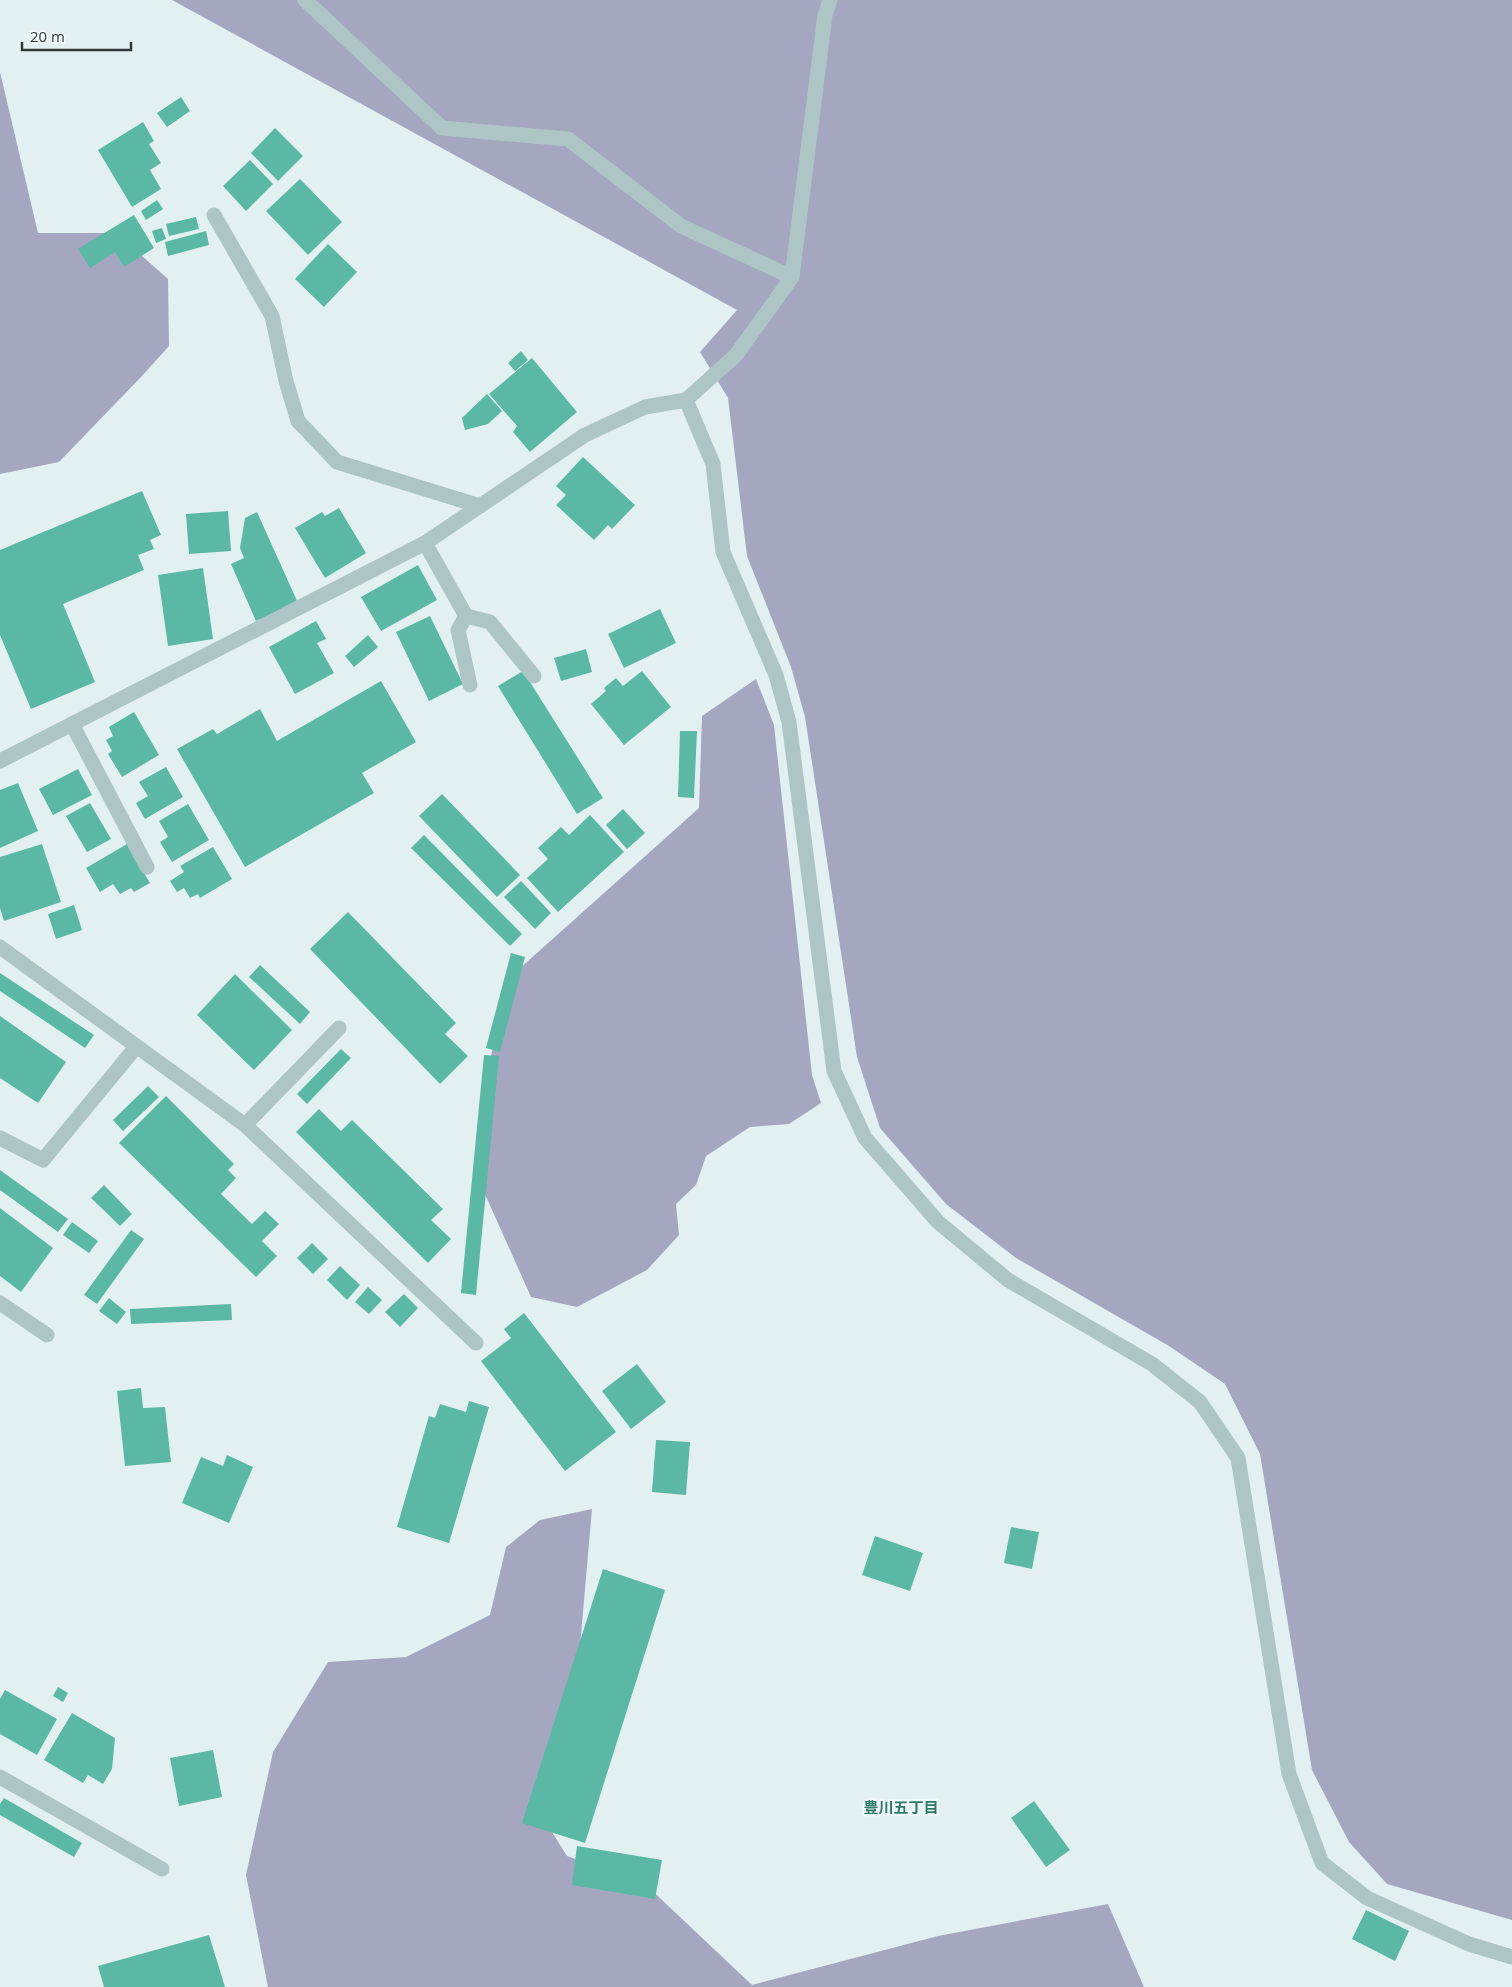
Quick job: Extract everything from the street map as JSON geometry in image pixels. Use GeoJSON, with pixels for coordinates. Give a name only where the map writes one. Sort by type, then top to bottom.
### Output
{"type":"FeatureCollection","features":[{"type":"Feature","properties":{"kind":"street"},"geometry":{"type":"LineString","coordinates":[[305,0],[442,128],[568,139],[681,226],[792,277]]}},
{"type":"Feature","properties":{"kind":"street"},"geometry":{"type":"LineString","coordinates":[[0,761],[425,543],[586,434],[645,408],[686,400],[736,355],[792,277],[825,15],[830,0]]}},
{"type":"Feature","properties":{"kind":"street"},"geometry":{"type":"LineString","coordinates":[[214,215],[272,316],[286,380],[298,421],[338,462],[480,506]]}},
{"type":"Feature","properties":{"kind":"street"},"geometry":{"type":"LineString","coordinates":[[686,400],[713,464],[723,552],[776,675],[789,722],[834,1071],[865,1138],[938,1222],[1008,1280],[1152,1364],[1200,1402],[1238,1458],[1289,1774],[1322,1863],[1367,1898],[1469,1944],[1512,1957]]}},
{"type":"Feature","properties":{"kind":"street"},"geometry":{"type":"LineString","coordinates":[[425,543],[466,616],[490,622],[534,676]]}},
{"type":"Feature","properties":{"kind":"street"},"geometry":{"type":"LineString","coordinates":[[466,616],[458,630],[470,684]]}},
{"type":"Feature","properties":{"kind":"street"},"geometry":{"type":"LineString","coordinates":[[72,724],[147,867]]}},
{"type":"Feature","properties":{"kind":"street"},"geometry":{"type":"LineString","coordinates":[[0,947],[246,1125],[476,1343]]}},
{"type":"Feature","properties":{"kind":"street"},"geometry":{"type":"LineString","coordinates":[[246,1125],[339,1028]]}},
{"type":"Feature","properties":{"kind":"street"},"geometry":{"type":"LineString","coordinates":[[0,1138],[43,1160],[136,1047]]}},
{"type":"Feature","properties":{"kind":"street"},"geometry":{"type":"LineString","coordinates":[[0,1303],[47,1335]]}},
{"type":"Feature","properties":{"kind":"street"},"geometry":{"type":"LineString","coordinates":[[0,1778],[162,1869]]}},
{"type":"Feature","properties":{"kind":"shaded area"},"geometry":{"type":"Polygon","coordinates":[[[172,0],[1512,0],[1512,1920],[1387,1884],[1349,1842],[1312,1770],[1260,1454],[1225,1384],[1169,1346],[1016,1258],[946,1204],[880,1128],[857,1057],[805,717],[791,667],[747,556],[728,398],[700,352],[737,310],[172,0]]]}},
{"type":"Feature","properties":{"kind":"shaded area"},"geometry":{"type":"Polygon","coordinates":[[[0,72],[38,233],[116,233],[168,279],[169,346],[59,462],[0,474],[0,72]]]}},
{"type":"Feature","properties":{"kind":"shaded area"},"geometry":{"type":"Polygon","coordinates":[[[756,679],[774,725],[812,1075],[821,1103],[789,1124],[750,1127],[706,1156],[696,1185],[676,1204],[679,1235],[647,1270],[577,1307],[531,1297],[484,1192],[482,1095],[509,978],[699,808],[702,716],[756,679]]]}},
{"type":"Feature","properties":{"kind":"shaded area"},"geometry":{"type":"Polygon","coordinates":[[[592,1509],[577,1681],[532,1800],[567,1856],[644,1883],[752,1985],[938,1936],[1108,1904],[1144,1987],[268,1987],[246,1875],[273,1752],[328,1662],[406,1657],[490,1615],[506,1547],[540,1520],[592,1509]]]}},
{"type":"Feature","properties":{"kind":"building"},"geometry":{"type":"Polygon","coordinates":[[[181,97],[190,111],[167,127],[157,113],[181,97]]]}},
{"type":"Feature","properties":{"kind":"building"},"geometry":{"type":"Polygon","coordinates":[[[143,122],[154,141],[149,144],[161,163],[150,170],[161,189],[132,207],[98,150],[143,122]]]}},
{"type":"Feature","properties":{"kind":"building"},"geometry":{"type":"Polygon","coordinates":[[[275,128],[303,156],[278,181],[251,153],[275,128]]]}},
{"type":"Feature","properties":{"kind":"building"},"geometry":{"type":"Polygon","coordinates":[[[250,160],[273,184],[246,211],[223,186],[250,160]]]}},
{"type":"Feature","properties":{"kind":"building"},"geometry":{"type":"Polygon","coordinates":[[[300,179],[342,222],[308,255],[266,211],[300,179]]]}},
{"type":"Feature","properties":{"kind":"building"},"geometry":{"type":"Polygon","coordinates":[[[157,200],[163,209],[146,220],[141,211],[157,200]]]}},
{"type":"Feature","properties":{"kind":"building"},"geometry":{"type":"Polygon","coordinates":[[[134,215],[154,248],[124,267],[115,252],[90,268],[78,249],[134,215]]]}},
{"type":"Feature","properties":{"kind":"building"},"geometry":{"type":"Polygon","coordinates":[[[196,217],[199,229],[169,236],[166,224],[196,217]]]}},
{"type":"Feature","properties":{"kind":"building"},"geometry":{"type":"Polygon","coordinates":[[[162,228],[166,239],[156,243],[152,231],[162,228]]]}},
{"type":"Feature","properties":{"kind":"building"},"geometry":{"type":"Polygon","coordinates":[[[206,231],[209,245],[168,256],[165,242],[206,231]]]}},
{"type":"Feature","properties":{"kind":"building"},"geometry":{"type":"Polygon","coordinates":[[[328,244],[357,272],[324,307],[295,279],[328,244]]]}},
{"type":"Feature","properties":{"kind":"building"},"geometry":{"type":"Polygon","coordinates":[[[521,351],[528,360],[515,371],[508,363],[521,351]]]}},
{"type":"Feature","properties":{"kind":"building"},"geometry":{"type":"Polygon","coordinates":[[[532,358],[577,412],[530,452],[513,432],[517,426],[489,394],[532,358]]]}},
{"type":"Feature","properties":{"kind":"building"},"geometry":{"type":"Polygon","coordinates":[[[487,394],[502,411],[488,424],[465,430],[462,418],[487,394]]]}},
{"type":"Feature","properties":{"kind":"building"},"geometry":{"type":"Polygon","coordinates":[[[583,457],[635,505],[612,529],[608,525],[594,540],[556,505],[566,495],[556,486],[583,457]]]}},
{"type":"Feature","properties":{"kind":"building"},"geometry":{"type":"Polygon","coordinates":[[[142,491],[161,535],[150,540],[154,549],[138,555],[144,570],[63,604],[95,682],[31,709],[0,635],[0,550],[142,491]]]}},
{"type":"Feature","properties":{"kind":"building"},"geometry":{"type":"Polygon","coordinates":[[[339,508],[366,553],[325,578],[295,528],[322,512],[325,516],[339,508]]]}},
{"type":"Feature","properties":{"kind":"building"},"geometry":{"type":"Polygon","coordinates":[[[228,511],[231,551],[189,554],[186,514],[228,511]]]}},
{"type":"Feature","properties":{"kind":"building"},"geometry":{"type":"Polygon","coordinates":[[[257,512],[298,603],[256,621],[231,564],[244,558],[240,548],[245,518],[257,512]]]}},
{"type":"Feature","properties":{"kind":"building"},"geometry":{"type":"Polygon","coordinates":[[[418,565],[437,600],[381,631],[361,597],[418,565]]]}},
{"type":"Feature","properties":{"kind":"building"},"geometry":{"type":"Polygon","coordinates":[[[203,568],[213,639],[168,646],[158,575],[203,568]]]}},
{"type":"Feature","properties":{"kind":"building"},"geometry":{"type":"Polygon","coordinates":[[[660,609],[676,643],[624,668],[608,634],[660,609]]]}},
{"type":"Feature","properties":{"kind":"building"},"geometry":{"type":"Polygon","coordinates":[[[430,616],[463,684],[429,701],[396,632],[430,616]]]}},
{"type":"Feature","properties":{"kind":"building"},"geometry":{"type":"Polygon","coordinates":[[[316,621],[326,639],[317,643],[334,673],[295,694],[269,647],[316,621]]]}},
{"type":"Feature","properties":{"kind":"building"},"geometry":{"type":"Polygon","coordinates":[[[368,635],[378,647],[354,667],[345,656],[368,635]]]}},
{"type":"Feature","properties":{"kind":"building"},"geometry":{"type":"Polygon","coordinates":[[[586,649],[592,672],[561,681],[554,658],[586,649]]]}},
{"type":"Feature","properties":{"kind":"building"},"geometry":{"type":"Polygon","coordinates":[[[523,671],[603,798],[577,814],[498,686],[523,671]]]}},
{"type":"Feature","properties":{"kind":"building"},"geometry":{"type":"Polygon","coordinates":[[[642,671],[671,707],[624,745],[591,704],[606,691],[604,688],[616,678],[623,686],[642,671]]]}},
{"type":"Feature","properties":{"kind":"building"},"geometry":{"type":"Polygon","coordinates":[[[381,681],[416,742],[362,773],[374,793],[245,867],[177,749],[213,729],[217,734],[260,709],[277,741],[381,681]]]}},
{"type":"Feature","properties":{"kind":"building"},"geometry":{"type":"Polygon","coordinates":[[[134,712],[159,755],[122,777],[108,754],[112,751],[106,740],[113,736],[109,727],[134,712]]]}},
{"type":"Feature","properties":{"kind":"building"},"geometry":{"type":"Polygon","coordinates":[[[680,731],[697,731],[694,798],[678,797],[680,731]]]}},
{"type":"Feature","properties":{"kind":"building"},"geometry":{"type":"Polygon","coordinates":[[[166,767],[183,797],[145,819],[136,803],[148,796],[139,782],[166,767]]]}},
{"type":"Feature","properties":{"kind":"building"},"geometry":{"type":"Polygon","coordinates":[[[78,769],[92,795],[53,815],[39,789],[78,769]]]}},
{"type":"Feature","properties":{"kind":"building"},"geometry":{"type":"Polygon","coordinates":[[[18,783],[38,831],[0,848],[0,790],[18,783]]]}},
{"type":"Feature","properties":{"kind":"building"},"geometry":{"type":"Polygon","coordinates":[[[442,794],[520,875],[497,897],[419,816],[442,794]]]}},
{"type":"Feature","properties":{"kind":"building"},"geometry":{"type":"Polygon","coordinates":[[[90,803],[111,839],[87,852],[66,816],[90,803]]]}},
{"type":"Feature","properties":{"kind":"building"},"geometry":{"type":"Polygon","coordinates":[[[188,804],[209,840],[172,862],[160,842],[168,837],[159,821],[188,804]]]}},
{"type":"Feature","properties":{"kind":"building"},"geometry":{"type":"Polygon","coordinates":[[[623,809],[645,833],[627,849],[606,825],[623,809]]]}},
{"type":"Feature","properties":{"kind":"building"},"geometry":{"type":"Polygon","coordinates":[[[590,815],[624,852],[558,912],[527,878],[548,859],[538,848],[561,827],[569,835],[590,815]]]}},
{"type":"Feature","properties":{"kind":"building"},"geometry":{"type":"Polygon","coordinates":[[[424,835],[522,934],[510,946],[411,848],[424,835]]]}},
{"type":"Feature","properties":{"kind":"building"},"geometry":{"type":"Polygon","coordinates":[[[42,844],[61,902],[4,921],[0,908],[0,857],[42,844]]]}},
{"type":"Feature","properties":{"kind":"building"},"geometry":{"type":"Polygon","coordinates":[[[127,844],[150,883],[134,892],[131,888],[120,894],[113,884],[100,892],[86,868],[127,844]]]}},
{"type":"Feature","properties":{"kind":"building"},"geometry":{"type":"Polygon","coordinates":[[[213,847],[232,879],[200,898],[198,894],[190,898],[184,888],[177,892],[170,881],[184,872],[180,866],[213,847]]]}},
{"type":"Feature","properties":{"kind":"building"},"geometry":{"type":"Polygon","coordinates":[[[521,881],[551,913],[535,929],[504,897],[521,881]]]}},
{"type":"Feature","properties":{"kind":"building"},"geometry":{"type":"Polygon","coordinates":[[[74,905],[82,930],[56,939],[48,914],[74,905]]]}},
{"type":"Feature","properties":{"kind":"building"},"geometry":{"type":"Polygon","coordinates":[[[348,912],[456,1023],[445,1034],[468,1056],[440,1084],[310,949],[348,912]]]}},
{"type":"Feature","properties":{"kind":"building"},"geometry":{"type":"Polygon","coordinates":[[[511,953],[525,957],[500,1052],[486,1048],[511,953]]]}},
{"type":"Feature","properties":{"kind":"building"},"geometry":{"type":"Polygon","coordinates":[[[260,965],[310,1012],[300,1024],[249,977],[260,965]]]}},
{"type":"Feature","properties":{"kind":"building"},"geometry":{"type":"Polygon","coordinates":[[[0,973],[94,1035],[85,1048],[0,991],[0,973]]]}},
{"type":"Feature","properties":{"kind":"building"},"geometry":{"type":"Polygon","coordinates":[[[235,974],[292,1030],[254,1070],[197,1015],[235,974]]]}},
{"type":"Feature","properties":{"kind":"building"},"geometry":{"type":"Polygon","coordinates":[[[0,1016],[66,1062],[38,1103],[0,1078],[0,1016]]]}},
{"type":"Feature","properties":{"kind":"building"},"geometry":{"type":"Polygon","coordinates":[[[341,1049],[351,1058],[307,1104],[297,1094],[341,1049]]]}},
{"type":"Feature","properties":{"kind":"building"},"geometry":{"type":"Polygon","coordinates":[[[484,1055],[499,1056],[476,1295],[461,1293],[484,1055]]]}},
{"type":"Feature","properties":{"kind":"building"},"geometry":{"type":"Polygon","coordinates":[[[148,1086],[159,1097],[123,1131],[113,1120],[148,1086]]]}},
{"type":"Feature","properties":{"kind":"building"},"geometry":{"type":"Polygon","coordinates":[[[166,1096],[234,1164],[228,1170],[236,1178],[221,1194],[252,1224],[265,1211],[279,1224],[262,1241],[277,1256],[256,1277],[119,1143],[166,1096]]]}},
{"type":"Feature","properties":{"kind":"building"},"geometry":{"type":"Polygon","coordinates":[[[319,1109],[341,1131],[352,1120],[443,1209],[431,1220],[451,1239],[428,1263],[296,1132],[319,1109]]]}},
{"type":"Feature","properties":{"kind":"building"},"geometry":{"type":"Polygon","coordinates":[[[0,1170],[68,1219],[58,1232],[0,1190],[0,1170]]]}},
{"type":"Feature","properties":{"kind":"building"},"geometry":{"type":"Polygon","coordinates":[[[104,1185],[132,1214],[120,1226],[91,1198],[104,1185]]]}},
{"type":"Feature","properties":{"kind":"building"},"geometry":{"type":"Polygon","coordinates":[[[0,1208],[53,1248],[21,1292],[0,1276],[0,1208]]]}},
{"type":"Feature","properties":{"kind":"building"},"geometry":{"type":"Polygon","coordinates":[[[72,1222],[98,1241],[89,1253],[63,1235],[72,1222]]]}},
{"type":"Feature","properties":{"kind":"building"},"geometry":{"type":"Polygon","coordinates":[[[131,1230],[144,1239],[97,1304],[84,1295],[131,1230]]]}},
{"type":"Feature","properties":{"kind":"building"},"geometry":{"type":"Polygon","coordinates":[[[312,1243],[328,1259],[313,1274],[297,1258],[312,1243]]]}},
{"type":"Feature","properties":{"kind":"building"},"geometry":{"type":"Polygon","coordinates":[[[340,1266],[360,1285],[347,1300],[327,1280],[340,1266]]]}},
{"type":"Feature","properties":{"kind":"building"},"geometry":{"type":"Polygon","coordinates":[[[368,1287],[382,1300],[369,1314],[355,1302],[368,1287]]]}},
{"type":"Feature","properties":{"kind":"building"},"geometry":{"type":"Polygon","coordinates":[[[404,1294],[418,1308],[400,1327],[385,1312],[404,1294]]]}},
{"type":"Feature","properties":{"kind":"building"},"geometry":{"type":"Polygon","coordinates":[[[109,1298],[126,1312],[117,1324],[99,1311],[109,1298]]]}},
{"type":"Feature","properties":{"kind":"building"},"geometry":{"type":"Polygon","coordinates":[[[231,1304],[232,1320],[131,1324],[130,1309],[231,1304]]]}},
{"type":"Feature","properties":{"kind":"building"},"geometry":{"type":"Polygon","coordinates":[[[524,1313],[616,1432],[565,1471],[481,1361],[511,1338],[504,1329],[524,1313]]]}},
{"type":"Feature","properties":{"kind":"building"},"geometry":{"type":"Polygon","coordinates":[[[637,1364],[666,1402],[631,1429],[602,1391],[637,1364]]]}},
{"type":"Feature","properties":{"kind":"building"},"geometry":{"type":"Polygon","coordinates":[[[141,1388],[143,1408],[165,1407],[171,1462],[125,1466],[117,1391],[141,1388]]]}},
{"type":"Feature","properties":{"kind":"building"},"geometry":{"type":"Polygon","coordinates":[[[469,1401],[489,1407],[449,1543],[397,1527],[429,1416],[435,1418],[440,1404],[466,1412],[469,1401]]]}},
{"type":"Feature","properties":{"kind":"building"},"geometry":{"type":"Polygon","coordinates":[[[656,1440],[690,1442],[686,1495],[652,1492],[656,1440]]]}},
{"type":"Feature","properties":{"kind":"building"},"geometry":{"type":"Polygon","coordinates":[[[227,1455],[253,1467],[229,1523],[182,1503],[201,1457],[223,1466],[227,1455]]]}},
{"type":"Feature","properties":{"kind":"building"},"geometry":{"type":"Polygon","coordinates":[[[1011,1527],[1039,1532],[1032,1569],[1004,1563],[1011,1527]]]}},
{"type":"Feature","properties":{"kind":"building"},"geometry":{"type":"Polygon","coordinates":[[[875,1536],[923,1553],[910,1591],[862,1575],[875,1536]]]}},
{"type":"Feature","properties":{"kind":"building"},"geometry":{"type":"Polygon","coordinates":[[[603,1569],[665,1590],[585,1843],[522,1823],[603,1569]]]}},
{"type":"Feature","properties":{"kind":"building"},"geometry":{"type":"Polygon","coordinates":[[[58,1687],[68,1693],[63,1702],[53,1696],[58,1687]]]}},
{"type":"Feature","properties":{"kind":"building"},"geometry":{"type":"Polygon","coordinates":[[[5,1690],[57,1719],[37,1755],[0,1734],[0,1699],[5,1690]]]}},
{"type":"Feature","properties":{"kind":"building"},"geometry":{"type":"Polygon","coordinates":[[[72,1713],[115,1738],[112,1769],[103,1784],[88,1775],[83,1783],[44,1760],[72,1713]]]}},
{"type":"Feature","properties":{"kind":"building"},"geometry":{"type":"Polygon","coordinates":[[[213,1750],[222,1797],[179,1806],[170,1758],[213,1750]]]}},
{"type":"Feature","properties":{"kind":"building"},"geometry":{"type":"Polygon","coordinates":[[[4,1798],[82,1843],[74,1857],[0,1815],[0,1804],[4,1798]]]}},
{"type":"Feature","properties":{"kind":"building"},"geometry":{"type":"Polygon","coordinates":[[[1034,1801],[1070,1850],[1046,1867],[1011,1818],[1034,1801]]]}},
{"type":"Feature","properties":{"kind":"building"},"geometry":{"type":"Polygon","coordinates":[[[577,1846],[662,1860],[655,1899],[572,1885],[577,1846]]]}},
{"type":"Feature","properties":{"kind":"building"},"geometry":{"type":"Polygon","coordinates":[[[1366,1910],[1409,1931],[1395,1961],[1352,1939],[1366,1910]]]}},
{"type":"Feature","properties":{"kind":"building"},"geometry":{"type":"Polygon","coordinates":[[[209,1935],[225,1987],[104,1987],[98,1966],[209,1935]]]}},
{"type":"Feature","properties":{"kind":"district","name":"豊川五丁目"},"geometry":{"type":"Point","coordinates":[901,1807]}}]}
